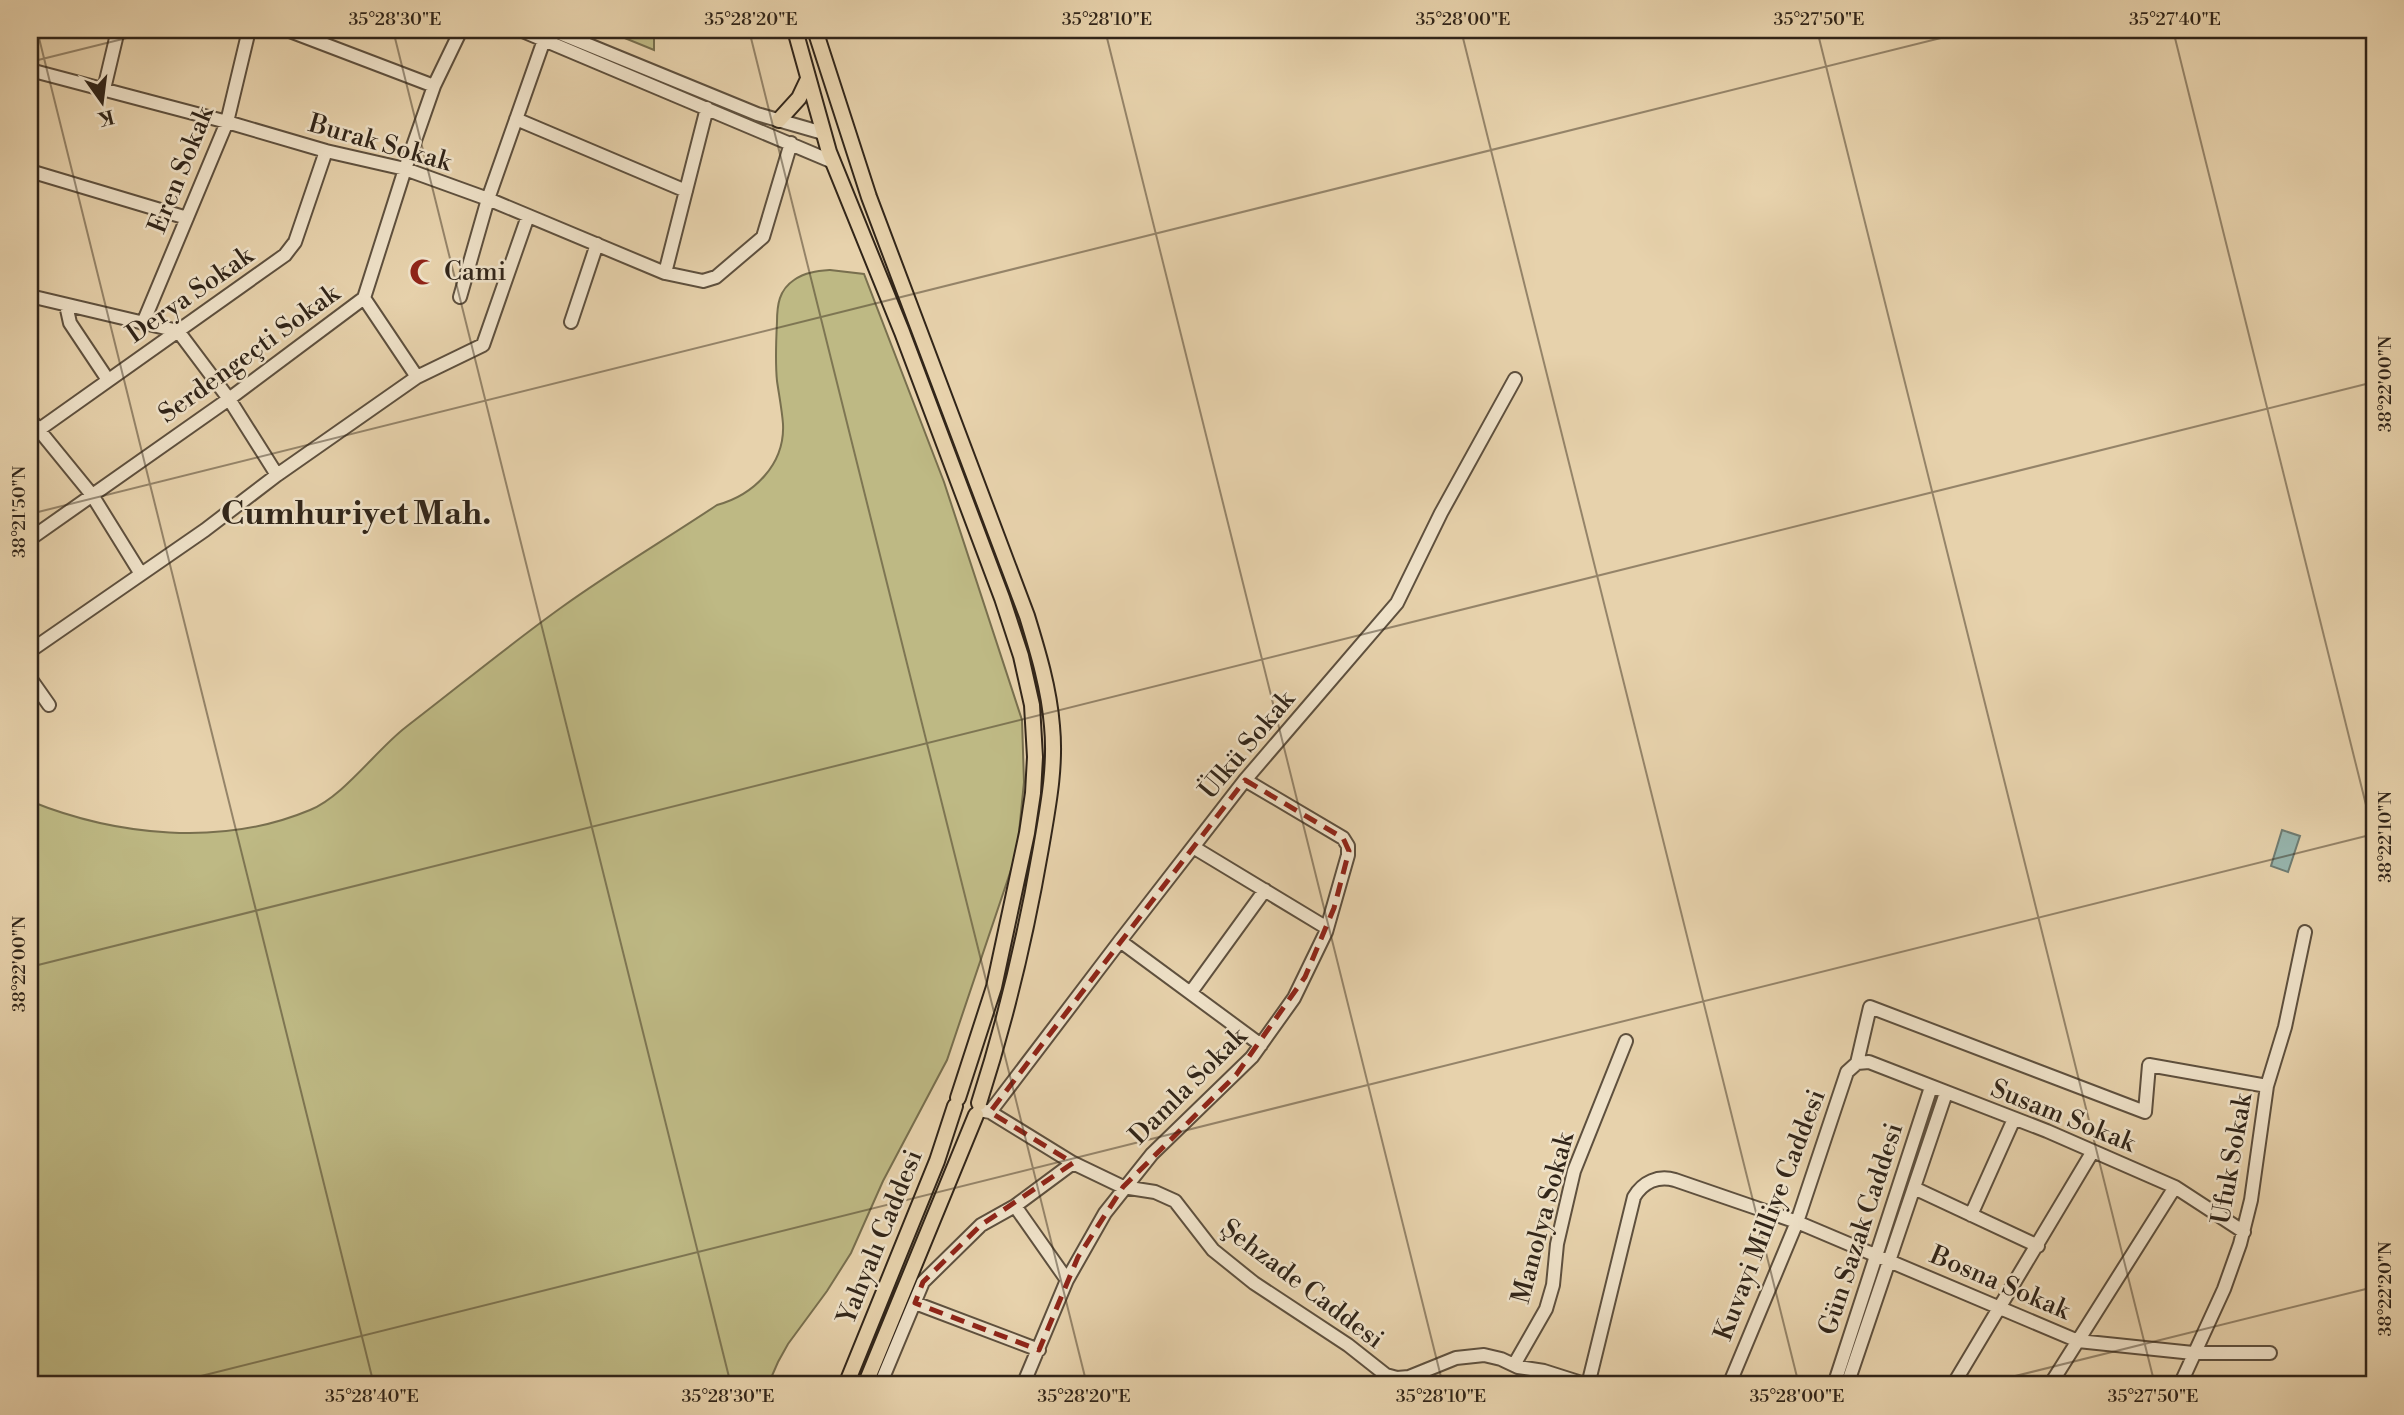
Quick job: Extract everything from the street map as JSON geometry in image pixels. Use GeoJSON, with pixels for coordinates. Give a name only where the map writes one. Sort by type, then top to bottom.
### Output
{"type":"FeatureCollection","features":[{"type":"Feature","properties":{"kind":"main road","name":"Yahyalı Caddesi"},"geometry":{"type":"LineString","coordinates":[[795,30],[833,162],[902,332],[1002,598],[1021,656],[1032,705],[1035,757],[1027,833],[994,987],[937,1161],[846,1385]]}},
{"type":"Feature","properties":{"kind":"main road","name":"Yahyalı Caddesi"},"geometry":{"type":"LineString","coordinates":[[816,30],[855,156],[1027,616],[1051,708],[1053,746],[1051,785],[1034,889],[1014,983],[981,1110],[865,1385]]}},
{"type":"Feature","properties":{"kind":"main road"},"geometry":{"type":"LineString","coordinates":[[779,120],[799,98],[808,79]]}},
{"type":"Feature","properties":{"kind":"main road"},"geometry":{"type":"LineString","coordinates":[[823,133],[846,126]]}},
{"type":"Feature","properties":{"kind":"main road"},"geometry":{"type":"LineString","coordinates":[[833,162],[855,156]]}},
{"type":"Feature","properties":{"kind":"main road"},"geometry":{"type":"LineString","coordinates":[[970,1095],[981,1110],[965,1119],[957,1114],[957,1102],[970,1095]]}},
{"type":"Feature","properties":{"kind":"street"},"geometry":{"type":"LineString","coordinates":[[104,89],[118,30]]}},
{"type":"Feature","properties":{"kind":"street","name":"Eren Sokak"},"geometry":{"type":"LineString","coordinates":[[143,323],[227,122],[249,30]]}},
{"type":"Feature","properties":{"kind":"street"},"geometry":{"type":"LineString","coordinates":[[287,30],[434,86]]}},
{"type":"Feature","properties":{"kind":"street","name":"Serdengeçti Sokak"},"geometry":{"type":"LineString","coordinates":[[30,539],[229,399],[364,298],[404,169],[434,86],[461,30]]}},
{"type":"Feature","properties":{"kind":"street"},"geometry":{"type":"LineString","coordinates":[[520,30],[548,35],[757,114],[823,133]]}},
{"type":"Feature","properties":{"kind":"street"},"geometry":{"type":"LineString","coordinates":[[548,35],[833,162]]}},
{"type":"Feature","properties":{"kind":"street"},"geometry":{"type":"LineString","coordinates":[[460,297],[488,199],[548,35]]}},
{"type":"Feature","properties":{"kind":"street","name":"Burak Sokak"},"geometry":{"type":"LineString","coordinates":[[30,70],[227,122],[326,152],[404,169],[488,199],[665,273],[703,281],[710,280],[763,237],[791,143]]}},
{"type":"Feature","properties":{"kind":"street"},"geometry":{"type":"LineString","coordinates":[[665,273],[707,108]]}},
{"type":"Feature","properties":{"kind":"street"},"geometry":{"type":"LineString","coordinates":[[516,119],[686,191]]}},
{"type":"Feature","properties":{"kind":"street","name":"Derya Sokak"},"geometry":{"type":"LineString","coordinates":[[34,433],[289,250],[295,242],[326,152]]}},
{"type":"Feature","properties":{"kind":"street"},"geometry":{"type":"LineString","coordinates":[[30,171],[187,218]]}},
{"type":"Feature","properties":{"kind":"street"},"geometry":{"type":"LineString","coordinates":[[30,651],[205,530],[277,475],[417,377],[482,345],[528,216]]}},
{"type":"Feature","properties":{"kind":"street"},"geometry":{"type":"LineString","coordinates":[[571,322],[597,244]]}},
{"type":"Feature","properties":{"kind":"street"},"geometry":{"type":"LineString","coordinates":[[30,296],[178,331],[229,399],[277,475]]}},
{"type":"Feature","properties":{"kind":"street"},"geometry":{"type":"LineString","coordinates":[[364,298],[417,377]]}},
{"type":"Feature","properties":{"kind":"street"},"geometry":{"type":"LineString","coordinates":[[66,305],[70,323],[108,380]]}},
{"type":"Feature","properties":{"kind":"street","name":"Ülkü Sokak"},"geometry":{"type":"LineString","coordinates":[[981,1110],[1119,941],[1245,780],[1397,603],[1441,513],[1515,379]]}},
{"type":"Feature","properties":{"kind":"street"},"geometry":{"type":"LineString","coordinates":[[30,419],[34,433],[92,495],[141,574]]}},
{"type":"Feature","properties":{"kind":"street"},"geometry":{"type":"LineString","coordinates":[[30,678],[49,705]]}},
{"type":"Feature","properties":{"kind":"street","name":"Damla Sokak"},"geometry":{"type":"LineString","coordinates":[[1023,1385],[1067,1279],[1091,1234],[1123,1187],[1168,1136],[1236,1075],[1261,1045],[1294,998],[1327,928],[1348,855],[1347,843],[1343,838],[1245,780]]}},
{"type":"Feature","properties":{"kind":"street"},"geometry":{"type":"LineString","coordinates":[[1193,847],[1327,928]]}},
{"type":"Feature","properties":{"kind":"street"},"geometry":{"type":"LineString","coordinates":[[1191,992],[1265,890]]}},
{"type":"Feature","properties":{"kind":"street","name":"Ufuk Sokak"},"geometry":{"type":"LineString","coordinates":[[2180,1385],[2224,1289],[2244,1232],[2267,1086],[2285,1027],[2305,932]]}},
{"type":"Feature","properties":{"kind":"street"},"geometry":{"type":"LineString","coordinates":[[1119,941],[1261,1045]]}},
{"type":"Feature","properties":{"kind":"street","name":"Kuvayi Milliye Caddesi"},"geometry":{"type":"LineString","coordinates":[[1729,1385],[1797,1222],[1847,1072],[1857,1062],[1870,1007],[2145,1112],[2149,1065],[2267,1086]]}},
{"type":"Feature","properties":{"kind":"street","name":"Manolya Sokak"},"geometry":{"type":"LineString","coordinates":[[1514,1365],[1546,1309],[1553,1285],[1557,1244],[1574,1171],[1626,1041]]}},
{"type":"Feature","properties":{"kind":"street","name":"Susam Sokak"},"geometry":{"type":"LineString","coordinates":[[1857,1062],[1869,1062],[2093,1151],[2175,1187],[2244,1232]]}},
{"type":"Feature","properties":{"kind":"street","name":"Gün Sazak Caddesi"},"geometry":{"type":"LineString","coordinates":[[1834,1385],[1931,1087]]}},
{"type":"Feature","properties":{"kind":"street","name":"Gün Sazak Caddesi"},"geometry":{"type":"LineString","coordinates":[[1847,1385],[1946,1093]]}},
{"type":"Feature","properties":{"kind":"street","name":"Şehzade Caddesi"},"geometry":{"type":"LineString","coordinates":[[981,1110],[1073,1163],[1123,1187],[1155,1192],[1175,1201],[1213,1250],[1254,1283],[1348,1345],[1386,1375],[1409,1377],[1444,1362],[1474,1355],[1493,1357],[1588,1385]]}},
{"type":"Feature","properties":{"kind":"street"},"geometry":{"type":"LineString","coordinates":[[1972,1215],[2014,1119]]}},
{"type":"Feature","properties":{"kind":"street"},"geometry":{"type":"LineString","coordinates":[[1953,1385],[2093,1151]]}},
{"type":"Feature","properties":{"kind":"street"},"geometry":{"type":"LineString","coordinates":[[880,1385],[923,1282],[981,1225],[1015,1206],[1073,1163]]}},
{"type":"Feature","properties":{"kind":"street","name":"Bosna Sokak"},"geometry":{"type":"LineString","coordinates":[[1588,1385],[1633,1197],[1641,1187],[1657,1179],[1669,1178],[1797,1222],[2078,1341],[2193,1353],[2270,1353]]}},
{"type":"Feature","properties":{"kind":"street"},"geometry":{"type":"LineString","coordinates":[[2050,1385],[2175,1187]]}},
{"type":"Feature","properties":{"kind":"street"},"geometry":{"type":"LineString","coordinates":[[1914,1188],[2038,1246]]}},
{"type":"Feature","properties":{"kind":"street"},"geometry":{"type":"LineString","coordinates":[[1015,1206],[1067,1279]]}},
{"type":"Feature","properties":{"kind":"street"},"geometry":{"type":"LineString","coordinates":[[915,1303],[1039,1350]]}},
{"type":"Feature","properties":{"kind":"street"},"geometry":{"type":"LineString","coordinates":[[1538,1385],[1544,1371]]}},
{"type":"Feature","properties":{"kind":"highlighted area"},"geometry":{"type":"Polygon","coordinates":[[[1245,780],[1343,838],[1349,851],[1334,908],[1305,977],[1236,1075],[1123,1187],[1078,1257],[1039,1350],[915,1303],[923,1282],[981,1225],[1073,1163],[990,1112],[1245,780]]]}},
{"type":"Feature","properties":{"kind":"shaded area"},"geometry":{"type":"Polygon","coordinates":[[[605,30],[654,30],[654,50],[605,30]]]}},
{"type":"Feature","properties":{"kind":"shaded area"},"geometry":{"type":"Polygon","coordinates":[[[830,270],[864,274],[944,482],[1022,720],[1024,782],[1017,852],[947,1060],[883,1181],[851,1253],[788,1344],[768,1385],[30,1385],[30,801],[63,813],[133,829],[205,833],[276,822],[323,803],[347,784],[406,727],[542,621],[717,505],[743,494],[765,476],[779,452],[782,439],[783,424],[776,359],[778,304],[785,288],[798,277],[830,270]]]}},
{"type":"Feature","properties":{"kind":"water"},"geometry":{"type":"Polygon","coordinates":[[[2282,830],[2300,836],[2288,872],[2271,866],[2282,830]]]}},
{"type":"Feature","properties":{"kind":"place","name":"Cami"},"geometry":{"type":"Point","coordinates":[423,272]}},
{"type":"Feature","properties":{"kind":"district","name":"Cumhuriyet Mah."},"geometry":{"type":"Point","coordinates":[356,514]}}]}
